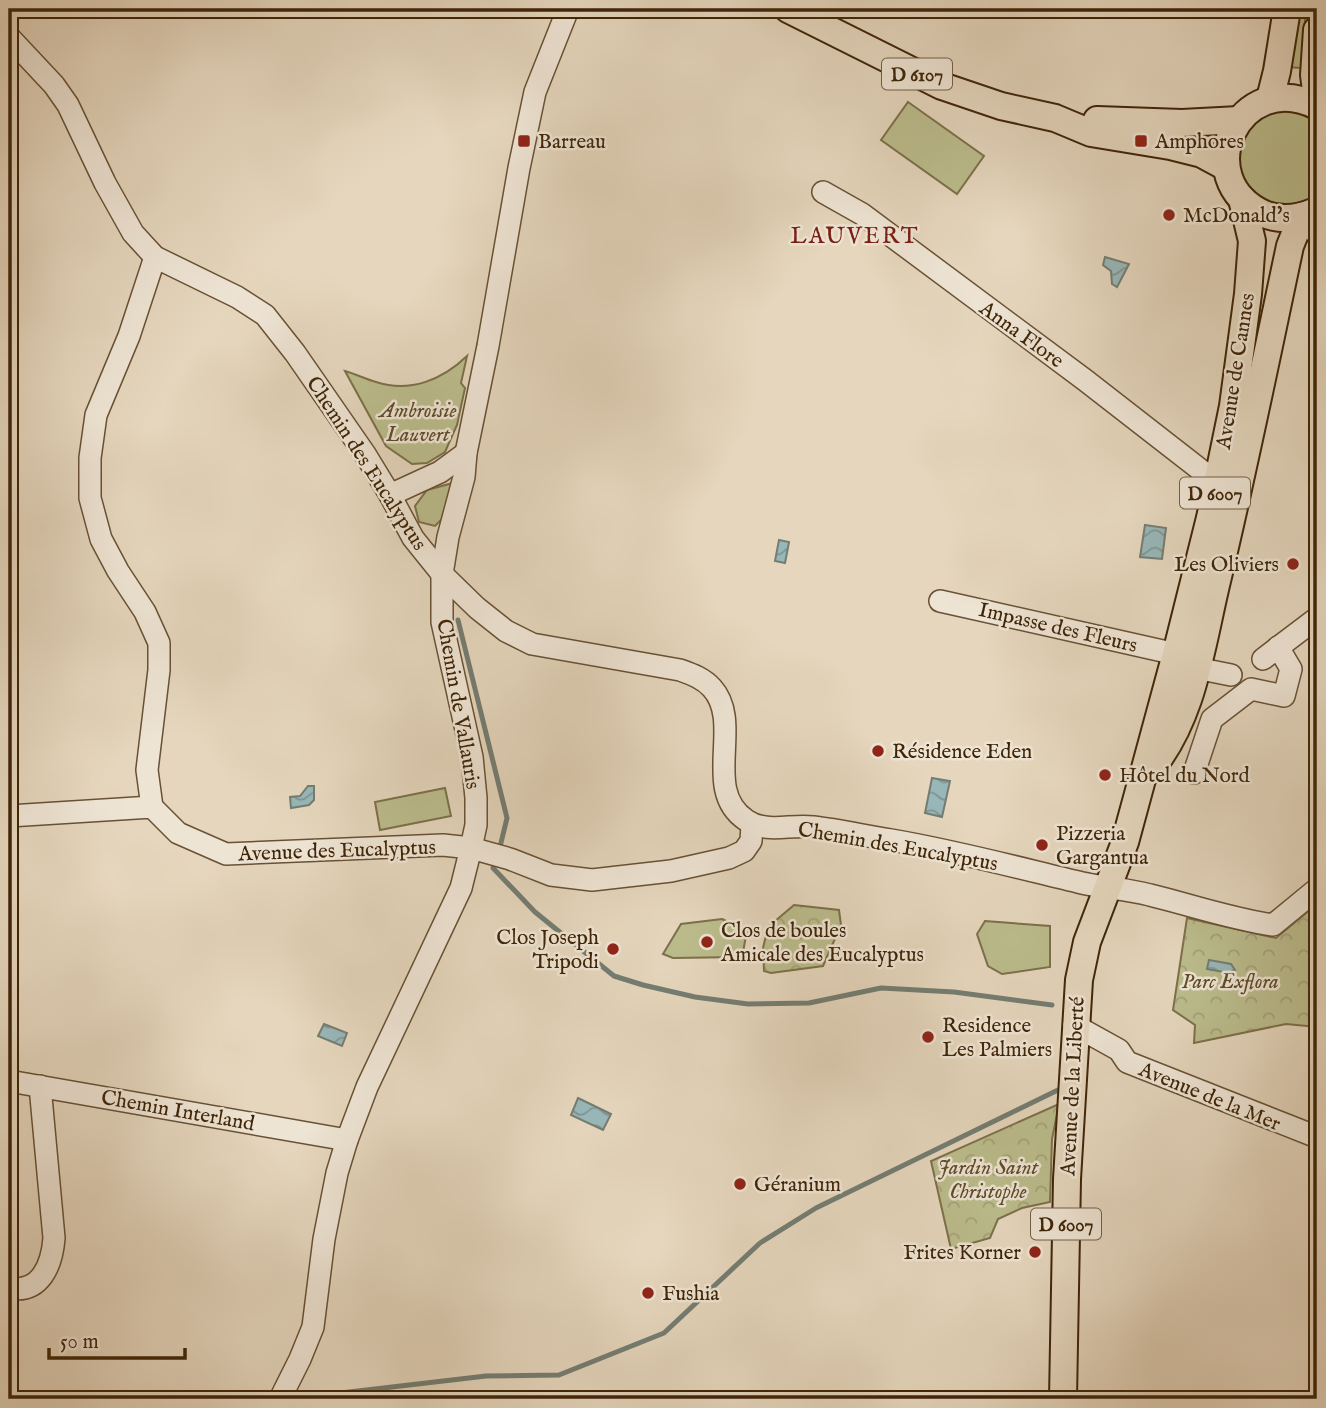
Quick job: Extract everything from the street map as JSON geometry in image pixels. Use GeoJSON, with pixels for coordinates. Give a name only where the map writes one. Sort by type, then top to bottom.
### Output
{"type":"FeatureCollection","features":[{"type":"Feature","properties":{"kind":"main road","name":"D 6107"},"geometry":{"type":"LineString","coordinates":[[788,9],[942,86],[1001,106],[1055,118],[1091,133],[1202,154],[1226,167]]}},
{"type":"Feature","properties":{"kind":"main road"},"geometry":{"type":"LineString","coordinates":[[1270,99],[1287,9]]}},
{"type":"Feature","properties":{"kind":"main road"},"geometry":{"type":"LineString","coordinates":[[1317,30],[1314,75],[1317,98]]}},
{"type":"Feature","properties":{"kind":"main road"},"geometry":{"type":"LineString","coordinates":[[1226,167],[1228,142],[1239,120],[1247,111],[1270,99],[1295,98],[1317,106]]}},
{"type":"Feature","properties":{"kind":"main road","name":"D 6107"},"geometry":{"type":"LineString","coordinates":[[1055,118],[1182,123],[1239,120]]}},
{"type":"Feature","properties":{"kind":"main road","name":"Avenue de Cannes"},"geometry":{"type":"LineString","coordinates":[[1140,782],[1159,759],[1181,721],[1186,661],[1217,479],[1233,407],[1252,241],[1242,199],[1232,184],[1226,167]]}},
{"type":"Feature","properties":{"kind":"main road"},"geometry":{"type":"LineString","coordinates":[[1242,199],[1269,216],[1313,223]]}},
{"type":"Feature","properties":{"kind":"main road","name":"Avenue de Cannes"},"geometry":{"type":"LineString","coordinates":[[1186,661],[1232,522],[1290,246],[1313,223]]}},
{"type":"Feature","properties":{"kind":"main road","name":"Avenue de la Liberté"},"geometry":{"type":"LineString","coordinates":[[1063,1399],[1067,1180],[1076,1050],[1074,1025],[1083,957],[1125,842],[1140,782]]}},
{"type":"Feature","properties":{"kind":"street","name":"Chemin de Vallauris"},"geometry":{"type":"LineString","coordinates":[[280,1399],[313,1327],[324,1240],[337,1173],[367,1087],[461,888],[490,853],[476,825],[472,757],[442,622],[442,574],[448,537],[464,477],[466,453],[535,92],[568,9]]}},
{"type":"Feature","properties":{"kind":"street","name":"Chemin des Eucalyptus"},"geometry":{"type":"LineString","coordinates":[[9,37],[54,85],[68,105],[133,233],[155,257],[236,297],[265,315],[295,353],[390,495],[412,538],[442,574],[506,631],[532,643],[680,670],[699,678],[712,688],[720,702],[723,719],[725,792],[737,813],[752,824],[760,828],[810,826],[912,844],[1133,891],[1246,921],[1273,925],[1317,889]]}},
{"type":"Feature","properties":{"kind":"street"},"geometry":{"type":"LineString","coordinates":[[9,69],[26,56]]}},
{"type":"Feature","properties":{"kind":"street","name":"Anna Flore"},"geometry":{"type":"LineString","coordinates":[[823,192],[862,214],[1202,471],[1217,479]]}},
{"type":"Feature","properties":{"kind":"street"},"geometry":{"type":"LineString","coordinates":[[9,816],[152,807],[147,770],[159,670],[159,643],[145,612],[101,539],[90,498],[90,458],[96,415],[129,336],[155,257]]}},
{"type":"Feature","properties":{"kind":"street"},"geometry":{"type":"LineString","coordinates":[[390,495],[440,472],[466,453]]}},
{"type":"Feature","properties":{"kind":"street","name":"Impasse des Fleurs"},"geometry":{"type":"LineString","coordinates":[[940,601],[1186,661],[1231,675]]}},
{"type":"Feature","properties":{"kind":"street"},"geometry":{"type":"LineString","coordinates":[[1194,773],[1212,719],[1251,689],[1284,696],[1291,669],[1270,653],[1317,618]]}},
{"type":"Feature","properties":{"kind":"street","name":"Avenue des Eucalyptus"},"geometry":{"type":"LineString","coordinates":[[152,807],[178,833],[226,854],[443,845],[490,853],[551,875],[592,880],[671,871],[729,858],[744,851],[751,841],[752,824]]}},
{"type":"Feature","properties":{"kind":"street","name":"Avenue de la Mer"},"geometry":{"type":"LineString","coordinates":[[1074,1025],[1119,1050],[1126,1062],[1317,1137]]}},
{"type":"Feature","properties":{"kind":"street","name":"Chemin Interland"},"geometry":{"type":"LineString","coordinates":[[9,1081],[347,1140]]}},
{"type":"Feature","properties":{"kind":"street"},"geometry":{"type":"LineString","coordinates":[[9,1288],[21,1290],[38,1282],[53,1259],[54,1238],[40,1086]]}},
{"type":"Feature","properties":{"kind":"green space"},"geometry":{"type":"Polygon","coordinates":[[[1295,9],[1306,9],[1301,68],[1287,67],[1295,9]]]}},
{"type":"Feature","properties":{"kind":"green space"},"geometry":{"type":"Polygon","coordinates":[[[908,102],[984,156],[957,194],[881,140],[908,102]]]}},
{"type":"Feature","properties":{"kind":"green space"},"geometry":{"type":"Polygon","coordinates":[[[1273,110],[1305,112],[1317,120],[1317,196],[1307,203],[1291,208],[1258,200],[1238,174],[1238,142],[1247,128],[1273,110]]]}},
{"type":"Feature","properties":{"kind":"green space","name":"Ambroisie Lauvert"},"geometry":{"type":"Polygon","coordinates":[[[467,356],[461,383],[465,388],[457,425],[445,452],[427,463],[412,464],[386,446],[345,371],[389,385],[413,385],[436,378],[467,356]]]}},
{"type":"Feature","properties":{"kind":"green space"},"geometry":{"type":"Polygon","coordinates":[[[453,483],[442,519],[435,526],[419,522],[415,506],[427,490],[453,483]]]}},
{"type":"Feature","properties":{"kind":"green space"},"geometry":{"type":"Polygon","coordinates":[[[445,788],[451,816],[380,830],[375,802],[445,788]]]}},
{"type":"Feature","properties":{"kind":"green space","name":"Parc Exflora"},"geometry":{"type":"Polygon","coordinates":[[[1317,904],[1317,1027],[1286,1024],[1194,1043],[1195,1025],[1173,1010],[1187,918],[1276,938],[1317,904]]]}},
{"type":"Feature","properties":{"kind":"green space"},"geometry":{"type":"Polygon","coordinates":[[[794,905],[839,910],[841,925],[823,966],[771,973],[764,971],[763,948],[768,927],[794,905]]]}},
{"type":"Feature","properties":{"kind":"green space","name":"Clos de boules Amicale des Eucalyptus"},"geometry":{"type":"Polygon","coordinates":[[[722,919],[747,931],[742,957],[673,958],[663,954],[681,924],[722,919]]]}},
{"type":"Feature","properties":{"kind":"green space"},"geometry":{"type":"Polygon","coordinates":[[[985,921],[1050,926],[1050,967],[1002,974],[988,966],[977,934],[985,921]]]}},
{"type":"Feature","properties":{"kind":"green space","name":"Jardin Saint Christophe"},"geometry":{"type":"Polygon","coordinates":[[[1059,1104],[1052,1139],[1050,1202],[1022,1208],[998,1219],[990,1238],[951,1249],[931,1161],[1059,1104]]]}},
{"type":"Feature","properties":{"kind":"water"},"geometry":{"type":"Polygon","coordinates":[[[1105,257],[1129,264],[1117,287],[1112,284],[1111,271],[1103,265],[1105,257]]]}},
{"type":"Feature","properties":{"kind":"water"},"geometry":{"type":"Polygon","coordinates":[[[1145,525],[1166,528],[1162,559],[1140,557],[1145,525]]]}},
{"type":"Feature","properties":{"kind":"water"},"geometry":{"type":"Polygon","coordinates":[[[779,540],[789,542],[785,563],[775,561],[779,540]]]}},
{"type":"Feature","properties":{"kind":"water"},"geometry":{"type":"Polygon","coordinates":[[[932,778],[950,781],[942,817],[925,813],[932,778]]]}},
{"type":"Feature","properties":{"kind":"water"},"geometry":{"type":"Polygon","coordinates":[[[308,786],[314,786],[314,800],[309,805],[291,808],[290,797],[300,796],[308,786]]]}},
{"type":"Feature","properties":{"kind":"water"},"geometry":{"type":"Polygon","coordinates":[[[1209,960],[1231,964],[1235,970],[1229,973],[1207,969],[1209,960]]]}},
{"type":"Feature","properties":{"kind":"water"},"geometry":{"type":"Polygon","coordinates":[[[324,1024],[347,1033],[342,1046],[318,1036],[324,1024]]]}},
{"type":"Feature","properties":{"kind":"water"},"geometry":{"type":"Polygon","coordinates":[[[578,1098],[611,1114],[603,1130],[571,1115],[578,1098]]]}},
{"type":"Feature","properties":{"kind":"waterway"},"geometry":{"type":"LineString","coordinates":[[458,620],[507,818],[499,851]]}},
{"type":"Feature","properties":{"kind":"waterway"},"geometry":{"type":"LineString","coordinates":[[496,861],[493,868],[535,912],[614,976],[643,985],[695,997],[748,1004],[809,1003],[881,988],[954,992],[1052,1005]]}},
{"type":"Feature","properties":{"kind":"waterway"},"geometry":{"type":"LineString","coordinates":[[311,1399],[315,1396],[486,1376],[559,1375],[664,1333],[760,1243],[816,1208],[1058,1090]]}},
{"type":"Feature","properties":{"kind":"place","name":"Barreau"},"geometry":{"type":"Point","coordinates":[524,141]}},
{"type":"Feature","properties":{"kind":"place","name":"Amphores"},"geometry":{"type":"Point","coordinates":[1141,141]}},
{"type":"Feature","properties":{"kind":"place","name":"McDonald's"},"geometry":{"type":"Point","coordinates":[1169,215]}},
{"type":"Feature","properties":{"kind":"place","name":"Les Oliviers"},"geometry":{"type":"Point","coordinates":[1293,564]}},
{"type":"Feature","properties":{"kind":"place","name":"Résidence Eden"},"geometry":{"type":"Point","coordinates":[878,751]}},
{"type":"Feature","properties":{"kind":"place","name":"Hôtel du Nord"},"geometry":{"type":"Point","coordinates":[1105,775]}},
{"type":"Feature","properties":{"kind":"place","name":"Pizzeria Gargantua"},"geometry":{"type":"Point","coordinates":[1042,845]}},
{"type":"Feature","properties":{"kind":"place","name":"Clos de boules Amicale des Eucalyptus"},"geometry":{"type":"Point","coordinates":[707,942]}},
{"type":"Feature","properties":{"kind":"place","name":"Clos Joseph Tripodi"},"geometry":{"type":"Point","coordinates":[613,949]}},
{"type":"Feature","properties":{"kind":"place","name":"Residence Les Palmiers"},"geometry":{"type":"Point","coordinates":[928,1037]}},
{"type":"Feature","properties":{"kind":"place","name":"Géranium"},"geometry":{"type":"Point","coordinates":[740,1184]}},
{"type":"Feature","properties":{"kind":"place","name":"Frites Korner"},"geometry":{"type":"Point","coordinates":[1035,1252]}},
{"type":"Feature","properties":{"kind":"place","name":"Fushia"},"geometry":{"type":"Point","coordinates":[648,1293]}},
{"type":"Feature","properties":{"kind":"district","name":"LAUVERT"},"geometry":{"type":"Point","coordinates":[855,235]}}]}
